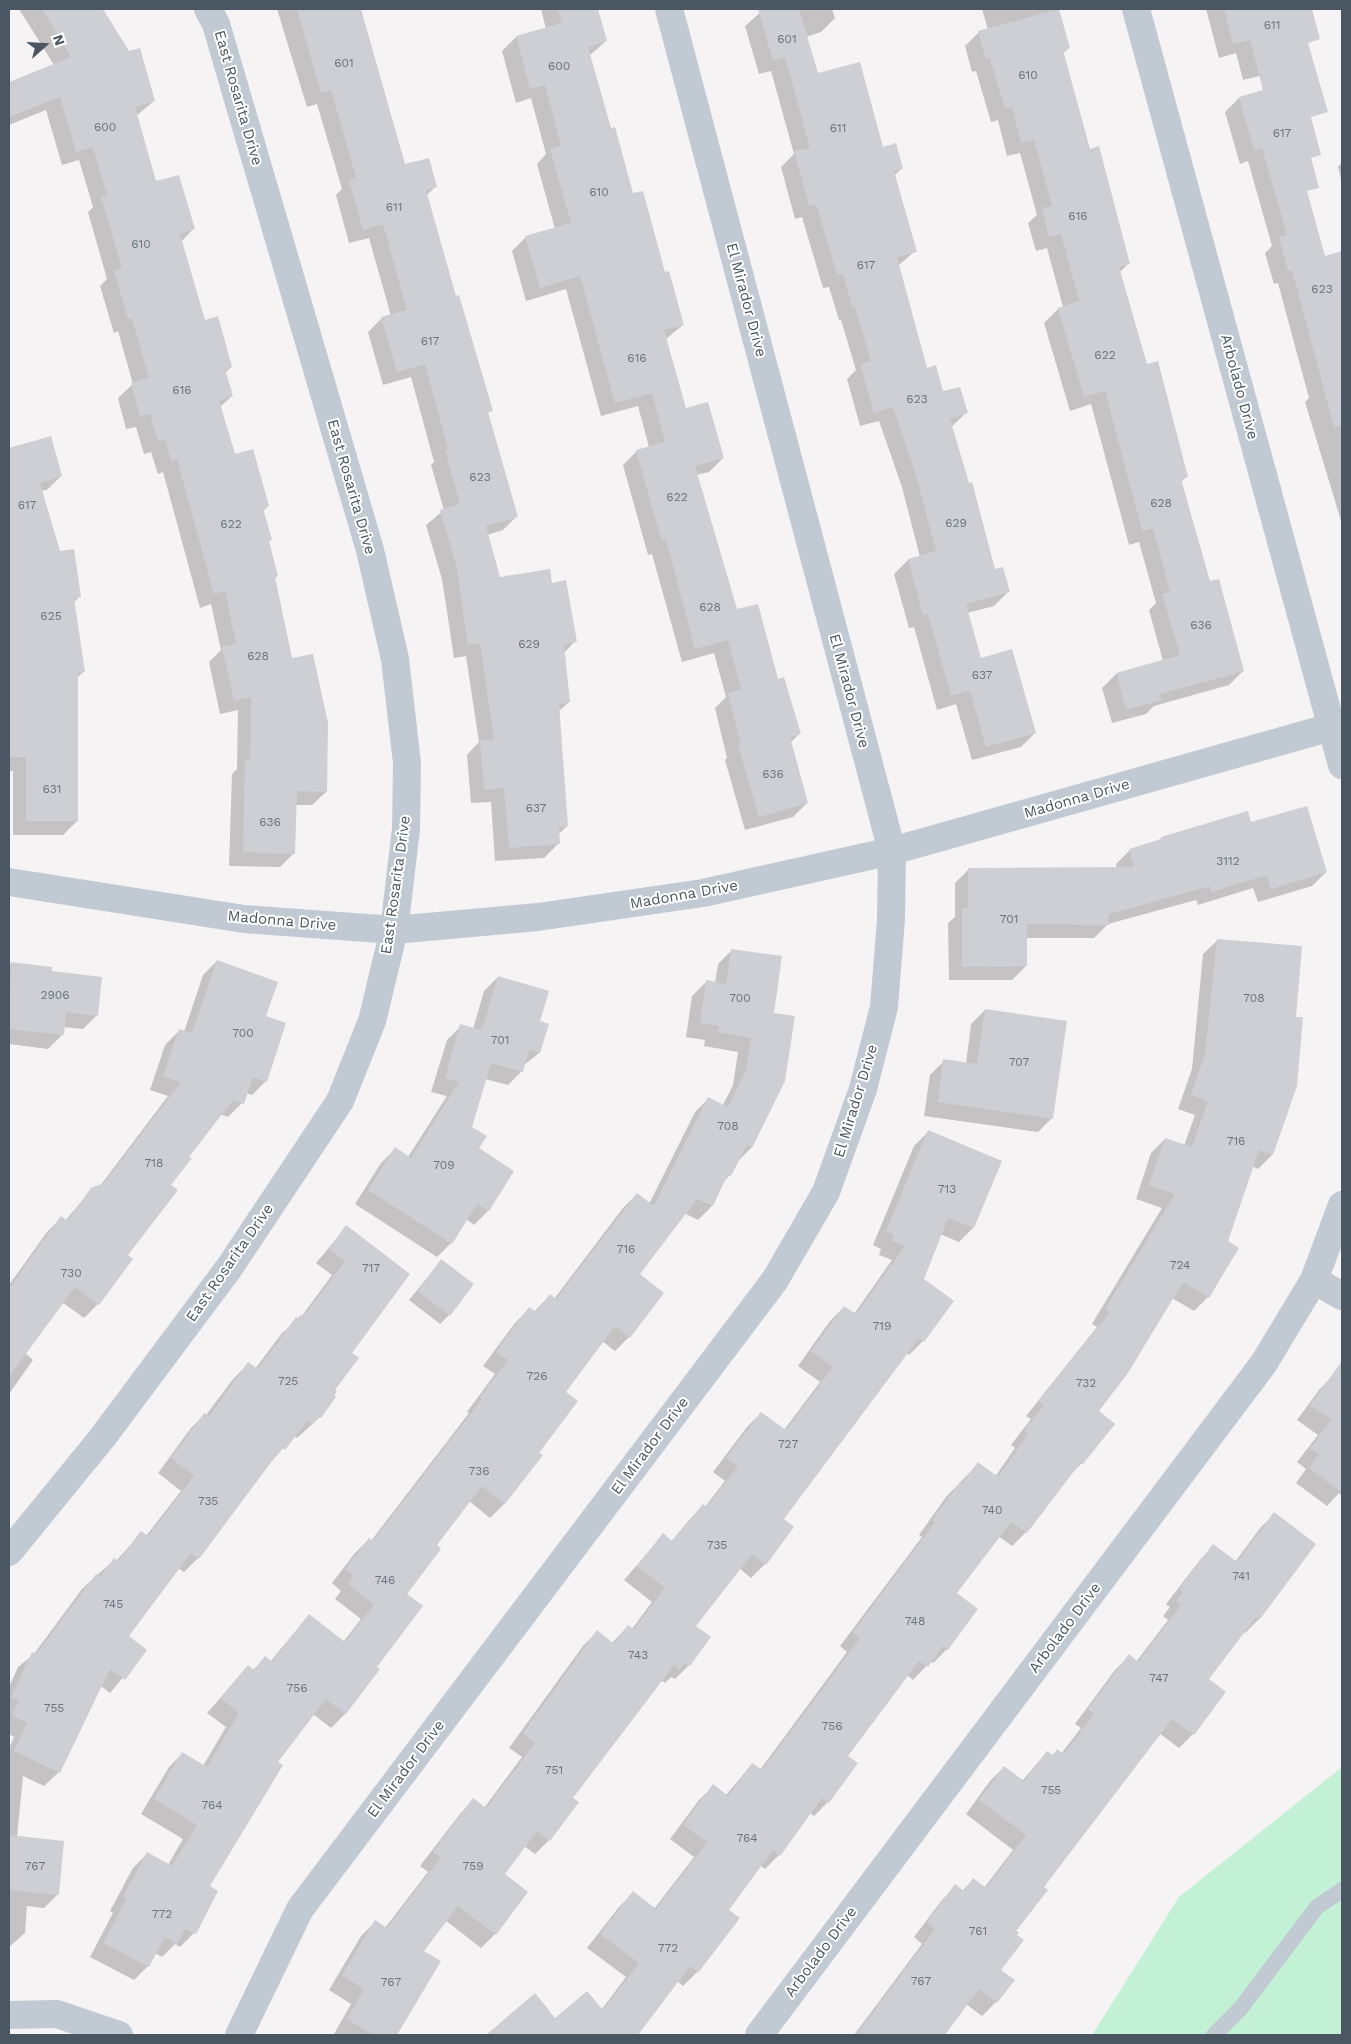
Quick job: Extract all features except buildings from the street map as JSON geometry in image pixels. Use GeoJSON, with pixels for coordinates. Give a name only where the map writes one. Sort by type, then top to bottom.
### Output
{"type":"FeatureCollection","features":[{"type":"Feature","properties":{"kind":"street","name":"East Rosarita Drive"},"geometry":{"type":"LineString","coordinates":[[9,1552],[102,1438],[229,1268],[340,1101],[372,1021],[394,930],[406,829],[407,763],[395,659],[367,540],[216,24],[208,9]]}},
{"type":"Feature","properties":{"kind":"street","name":"El Mirador Drive"},"geometry":{"type":"LineString","coordinates":[[239,2035],[300,1909],[776,1280],[826,1192],[863,1089],[884,1007],[890,920],[892,851],[669,9]]}},
{"type":"Feature","properties":{"kind":"street","name":"Arbolado Drive"},"geometry":{"type":"LineString","coordinates":[[1136,9],[1337,726],[1342,765]]}},
{"type":"Feature","properties":{"kind":"street","name":"Madonna Drive"},"geometry":{"type":"LineString","coordinates":[[9,882],[244,919],[394,930],[538,916],[637,904],[703,893],[892,851],[1337,726]]}},
{"type":"Feature","properties":{"kind":"street","name":"Arbolado Drive"},"geometry":{"type":"LineString","coordinates":[[759,2035],[1264,1363],[1314,1280],[1342,1205]]}},
{"type":"Feature","properties":{"kind":"street"},"geometry":{"type":"LineString","coordinates":[[1314,1280],[1342,1296]]}},
{"type":"Feature","properties":{"kind":"street"},"geometry":{"type":"LineString","coordinates":[[9,2015],[57,2014],[119,2035]]}},
{"type":"Feature","properties":{"kind":"lane"},"geometry":{"type":"LineString","coordinates":[[1214,2035],[1240,2009],[1317,1907],[1342,1890]]}},
{"type":"Feature","properties":{"kind":"green space"},"geometry":{"type":"Polygon","coordinates":[[[1342,1767],[1342,2035],[1092,2035],[1179,1897],[1342,1767]]]}}]}
